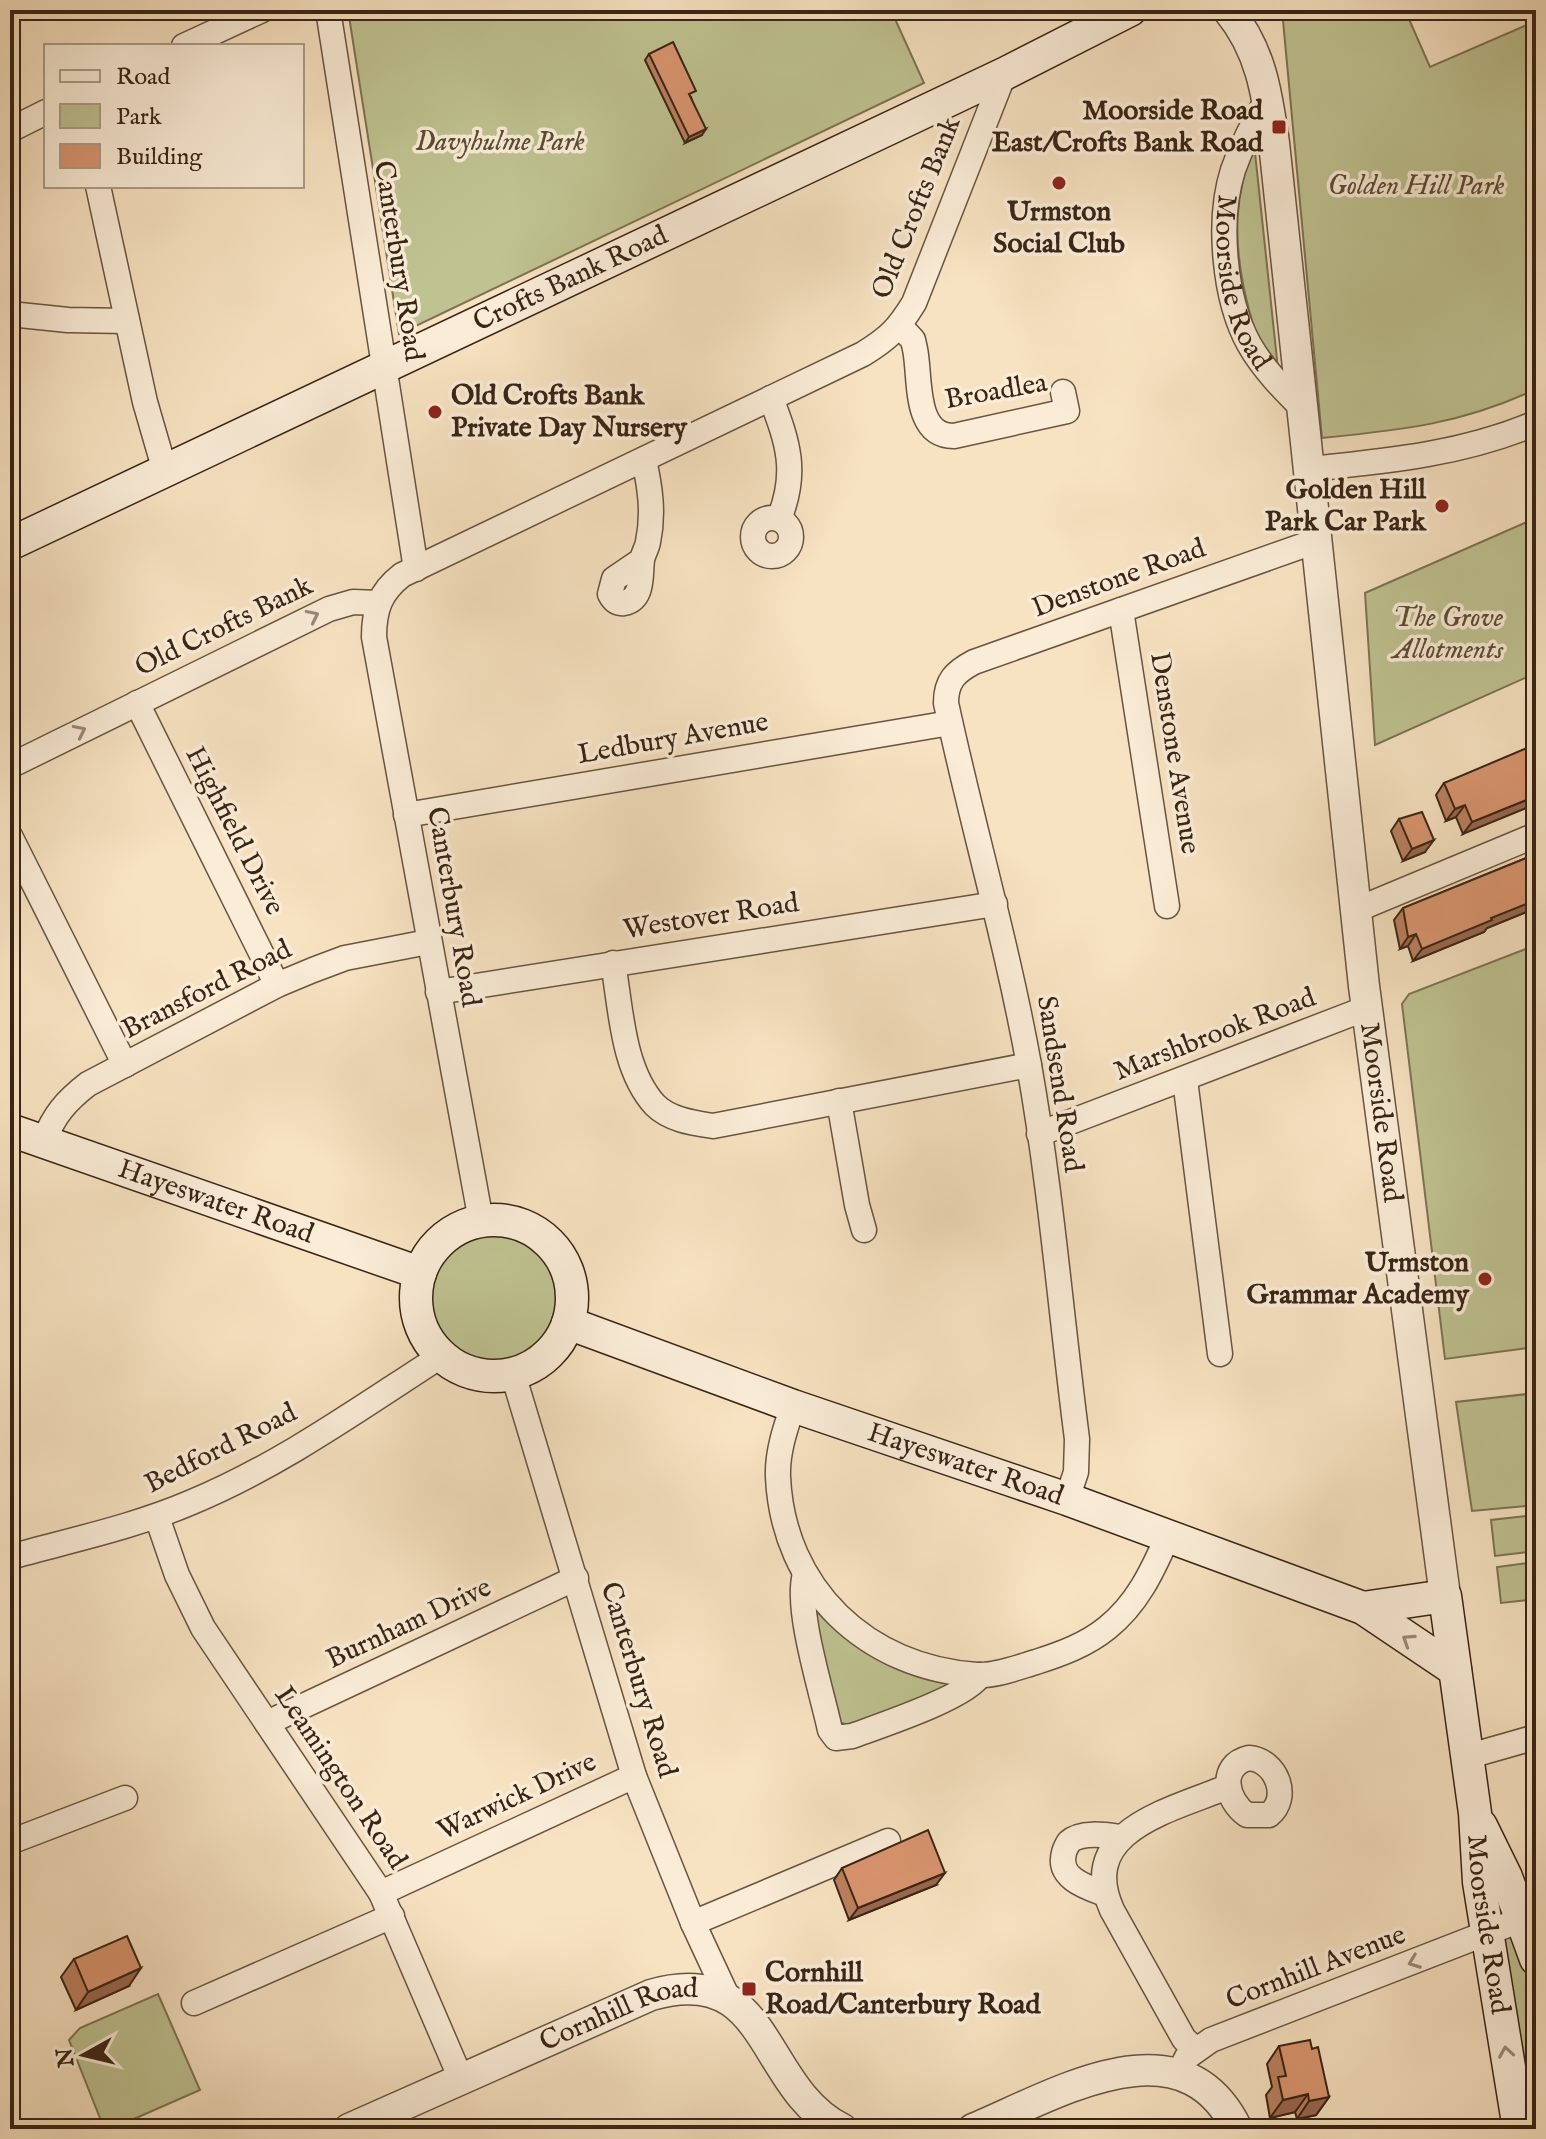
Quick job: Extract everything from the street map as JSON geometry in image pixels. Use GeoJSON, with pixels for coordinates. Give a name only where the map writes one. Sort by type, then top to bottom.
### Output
{"type":"FeatureCollection","features":[{"type":"Feature","properties":{"kind":"main road","name":"Crofts Bank Road"},"geometry":{"type":"LineString","coordinates":[[10,544],[1004,74],[1130,10]]}},
{"type":"Feature","properties":{"kind":"main road","name":"Hayeswater Road"},"geometry":{"type":"LineString","coordinates":[[10,1130],[420,1273]]}},
{"type":"Feature","properties":{"kind":"main road"},"geometry":{"type":"LineString","coordinates":[[481,1221],[506,1221],[527,1228],[546,1240],[560,1258],[569,1278],[572,1301],[568,1323],[557,1344],[538,1363],[513,1374],[488,1376],[463,1370],[441,1356],[420,1324],[416,1306],[420,1273],[429,1255],[442,1240],[458,1229],[481,1221]]}},
{"type":"Feature","properties":{"kind":"main road","name":"Hayeswater Road"},"geometry":{"type":"LineString","coordinates":[[568,1323],[793,1406],[1067,1499],[1363,1608],[1455,1670]]}},
{"type":"Feature","properties":{"kind":"main road","name":"Hayeswater Road"},"geometry":{"type":"LineString","coordinates":[[1363,1608],[1445,1596]]}},
{"type":"Feature","properties":{"kind":"main road","name":"Moorside Road"},"geometry":{"type":"LineString","coordinates":[[1445,1596],[1475,1813],[1478,1870],[1519,2129]]}},
{"type":"Feature","properties":{"kind":"main road","name":"Moorside Road"},"geometry":{"type":"LineString","coordinates":[[1475,1813],[1523,1919],[1536,1959]]}},
{"type":"Feature","properties":{"kind":"street"},"geometry":{"type":"LineString","coordinates":[[188,44],[262,10]]}},
{"type":"Feature","properties":{"kind":"street","name":"Canterbury Road"},"geometry":{"type":"LineString","coordinates":[[328,10],[416,569]]}},
{"type":"Feature","properties":{"kind":"street","name":"Moorside Road"},"geometry":{"type":"LineString","coordinates":[[1228,10],[1257,57]]}},
{"type":"Feature","properties":{"kind":"street","name":"Moorside Road"},"geometry":{"type":"LineString","coordinates":[[1258,10],[1257,57],[1268,98],[1367,1008],[1445,1596]]}},
{"type":"Feature","properties":{"kind":"street","name":"Old Crofts Bank"},"geometry":{"type":"LineString","coordinates":[[10,766],[329,609],[353,602],[378,603],[391,583],[416,569],[863,354],[900,326],[914,303],[1004,74]]}},
{"type":"Feature","properties":{"kind":"street","name":"Moorside Road"},"geometry":{"type":"LineString","coordinates":[[1268,98],[1232,173],[1225,230],[1226,260],[1238,319],[1249,344],[1266,369],[1304,410]]}},
{"type":"Feature","properties":{"kind":"street"},"geometry":{"type":"LineString","coordinates":[[10,130],[44,113]]}},
{"type":"Feature","properties":{"kind":"street"},"geometry":{"type":"LineString","coordinates":[[98,188],[145,402],[165,471]]}},
{"type":"Feature","properties":{"kind":"street"},"geometry":{"type":"LineString","coordinates":[[10,314],[68,320],[127,321]]}},
{"type":"Feature","properties":{"kind":"street","name":"Broadlea"},"geometry":{"type":"LineString","coordinates":[[900,326],[913,340],[926,421],[933,431],[943,436],[1067,411],[1063,392]]}},
{"type":"Feature","properties":{"kind":"street"},"geometry":{"type":"LineString","coordinates":[[771,398],[789,452],[791,476],[787,500],[779,519]]}},
{"type":"Feature","properties":{"kind":"street"},"geometry":{"type":"LineString","coordinates":[[1310,469],[1442,453],[1502,437],[1536,423]]}},
{"type":"Feature","properties":{"kind":"street"},"geometry":{"type":"LineString","coordinates":[[642,560],[651,521],[651,493],[644,460]]}},
{"type":"Feature","properties":{"kind":"street","name":"Denstone Road"},"geometry":{"type":"LineString","coordinates":[[948,683],[953,675],[974,662],[1316,541]]}},
{"type":"Feature","properties":{"kind":"street","name":"Canterbury Road"},"geometry":{"type":"LineString","coordinates":[[378,603],[374,637],[481,1221]]}},
{"type":"Feature","properties":{"kind":"street","name":"Denstone Avenue"},"geometry":{"type":"LineString","coordinates":[[1121,610],[1167,906]]}},
{"type":"Feature","properties":{"kind":"street","name":"Sandsend Road"},"geometry":{"type":"LineString","coordinates":[[948,683],[946,703],[950,723],[995,904],[1029,1065],[1077,1439],[1076,1472],[1067,1499]]}},
{"type":"Feature","properties":{"kind":"street","name":"Highfield Drive"},"geometry":{"type":"LineString","coordinates":[[137,703],[277,985]]}},
{"type":"Feature","properties":{"kind":"street","name":"Ledbury Avenue"},"geometry":{"type":"LineString","coordinates":[[406,815],[950,723]]}},
{"type":"Feature","properties":{"kind":"street"},"geometry":{"type":"LineString","coordinates":[[1356,910],[1536,835]]}},
{"type":"Feature","properties":{"kind":"street"},"geometry":{"type":"LineString","coordinates":[[10,836],[125,1065]]}},
{"type":"Feature","properties":{"kind":"street","name":"Westover Road"},"geometry":{"type":"LineString","coordinates":[[438,992],[995,904]]}},
{"type":"Feature","properties":{"kind":"street","name":"Bransford Road"},"geometry":{"type":"LineString","coordinates":[[44,1141],[58,1112],[88,1084],[277,985],[345,958],[428,942]]}},
{"type":"Feature","properties":{"kind":"street"},"geometry":{"type":"LineString","coordinates":[[613,963],[629,1056],[640,1082],[657,1106],[684,1121],[713,1126],[1029,1065]]}},
{"type":"Feature","properties":{"kind":"street","name":"Marshbrook Road"},"geometry":{"type":"LineString","coordinates":[[1039,1134],[1367,1008]]}},
{"type":"Feature","properties":{"kind":"street"},"geometry":{"type":"LineString","coordinates":[[1185,1080],[1220,1354]]}},
{"type":"Feature","properties":{"kind":"street"},"geometry":{"type":"LineString","coordinates":[[839,1101],[864,1230]]}},
{"type":"Feature","properties":{"kind":"street","name":"Bedford Road"},"geometry":{"type":"LineString","coordinates":[[10,1557],[157,1517],[194,1502],[268,1465],[441,1356]]}},
{"type":"Feature","properties":{"kind":"street","name":"Canterbury Road"},"geometry":{"type":"LineString","coordinates":[[513,1374],[634,1776],[693,1923],[727,1996]]}},
{"type":"Feature","properties":{"kind":"street"},"geometry":{"type":"LineString","coordinates":[[793,1406],[782,1437],[778,1475],[789,1537],[805,1574],[828,1607],[851,1629],[898,1656],[931,1668],[980,1675],[1059,1655],[1106,1629],[1135,1599],[1167,1538]]}},
{"type":"Feature","properties":{"kind":"street","name":"Leamington Road"},"geometry":{"type":"LineString","coordinates":[[157,1517],[189,1602],[381,1893],[461,2079]]}},
{"type":"Feature","properties":{"kind":"street"},"geometry":{"type":"LineString","coordinates":[[805,1574],[802,1587],[805,1618],[830,1730],[836,1738],[852,1736],[956,1695],[976,1683],[980,1675]]}},
{"type":"Feature","properties":{"kind":"street","name":"Burnham Drive"},"geometry":{"type":"LineString","coordinates":[[267,1723],[576,1578]]}},
{"type":"Feature","properties":{"kind":"street"},"geometry":{"type":"LineString","coordinates":[[1466,1757],[1536,1737]]}},
{"type":"Feature","properties":{"kind":"street","name":"Warwick Drive"},"geometry":{"type":"LineString","coordinates":[[381,1893],[634,1776]]}},
{"type":"Feature","properties":{"kind":"street"},"geometry":{"type":"LineString","coordinates":[[1227,1787],[1136,1825],[1120,1837],[1106,1867],[1105,1894],[1195,2054],[1211,2092],[1225,2107],[1237,2129]]}},
{"type":"Feature","properties":{"kind":"street"},"geometry":{"type":"LineString","coordinates":[[10,1842],[125,1798]]}},
{"type":"Feature","properties":{"kind":"street"},"geometry":{"type":"LineString","coordinates":[[1105,1894],[1076,1882],[1066,1873],[1064,1851],[1070,1841],[1083,1836],[1120,1837]]}},
{"type":"Feature","properties":{"kind":"street"},"geometry":{"type":"LineString","coordinates":[[693,1923],[888,1841]]}},
{"type":"Feature","properties":{"kind":"street"},"geometry":{"type":"LineString","coordinates":[[194,2003],[392,1916]]}},
{"type":"Feature","properties":{"kind":"street","name":"Cornhill Avenue"},"geometry":{"type":"LineString","coordinates":[[1195,2054],[1523,1919]]}},
{"type":"Feature","properties":{"kind":"street","name":"Cornhill Road"},"geometry":{"type":"LineString","coordinates":[[349,2129],[651,1995],[689,1989],[708,1990],[727,1996],[757,2027],[798,2093],[811,2121],[842,2129]]}},
{"type":"Feature","properties":{"kind":"street"},"geometry":{"type":"LineString","coordinates":[[973,2129],[1099,2077],[1195,2054]]}},
{"type":"Feature","properties":{"kind":"green space","name":"Davyhulme Park"},"geometry":{"type":"Polygon","coordinates":[[[348,10],[891,10],[924,83],[399,334],[348,10]]]}},
{"type":"Feature","properties":{"kind":"green space","name":"Golden Hill Park"},"geometry":{"type":"Polygon","coordinates":[[[1282,10],[1405,10],[1430,67],[1536,21],[1536,389],[1483,410],[1431,424],[1322,438],[1282,10]]]}},
{"type":"Feature","properties":{"kind":"green space"},"geometry":{"type":"Polygon","coordinates":[[[1254,143],[1278,369],[1253,326],[1238,251],[1240,198],[1254,143]]]}},
{"type":"Feature","properties":{"kind":"green space","name":"The Grove Allotments"},"geometry":{"type":"Polygon","coordinates":[[[1536,518],[1536,673],[1375,745],[1365,593],[1536,518]]]}},
{"type":"Feature","properties":{"kind":"green space","name":"Urmston Grammar Academy"},"geometry":{"type":"Polygon","coordinates":[[[1536,945],[1536,1347],[1445,1359],[1402,1004],[1409,994],[1536,945]]]}},
{"type":"Feature","properties":{"kind":"green space"},"geometry":{"type":"Polygon","coordinates":[[[494,1232],[519,1237],[541,1251],[555,1273],[560,1298],[555,1323],[541,1345],[519,1359],[494,1364],[469,1359],[447,1345],[433,1323],[428,1298],[433,1273],[447,1251],[469,1237],[494,1232]]]}},
{"type":"Feature","properties":{"kind":"green space"},"geometry":{"type":"Polygon","coordinates":[[[1536,1393],[1536,1505],[1472,1511],[1456,1402],[1536,1393]]]}},
{"type":"Feature","properties":{"kind":"green space"},"geometry":{"type":"Polygon","coordinates":[[[1536,1515],[1536,1551],[1495,1556],[1491,1520],[1536,1515]]]}},
{"type":"Feature","properties":{"kind":"green space"},"geometry":{"type":"Polygon","coordinates":[[[1536,1562],[1536,1599],[1501,1603],[1497,1567],[1536,1562]]]}},
{"type":"Feature","properties":{"kind":"green space"},"geometry":{"type":"Polygon","coordinates":[[[819,1613],[949,1680],[953,1685],[856,1727],[838,1722],[814,1616],[819,1613]]]}},
{"type":"Feature","properties":{"kind":"green space"},"geometry":{"type":"Polygon","coordinates":[[[1506,1937],[1514,1937],[1524,1959],[1535,2006],[1536,2129],[1530,2129],[1499,1943],[1506,1937]]]}},
{"type":"Feature","properties":{"kind":"green space"},"geometry":{"type":"Polygon","coordinates":[[[158,1994],[200,2090],[111,2129],[102,2123],[69,2040],[80,2028],[158,1994]]]}},
{"type":"Feature","properties":{"kind":"building"},"geometry":{"type":"Polygon","coordinates":[[[673,42],[696,91],[689,94],[706,129],[689,137],[649,54],[673,42]]]}},
{"type":"Feature","properties":{"kind":"building"},"geometry":{"type":"Polygon","coordinates":[[[1527,748],[1536,763],[1536,796],[1472,822],[1465,805],[1455,809],[1444,783],[1527,748]]]}},
{"type":"Feature","properties":{"kind":"building"},"geometry":{"type":"Polygon","coordinates":[[[1422,812],[1434,840],[1412,849],[1399,819],[1422,812]]]}},
{"type":"Feature","properties":{"kind":"building"},"geometry":{"type":"Polygon","coordinates":[[[1536,854],[1536,900],[1422,949],[1416,934],[1408,937],[1403,908],[1536,854]]]}},
{"type":"Feature","properties":{"kind":"building"},"geometry":{"type":"Polygon","coordinates":[[[928,1830],[945,1873],[858,1908],[842,1868],[928,1830]]]}},
{"type":"Feature","properties":{"kind":"building"},"geometry":{"type":"Polygon","coordinates":[[[127,1936],[141,1968],[88,1992],[74,1959],[127,1936]]]}},
{"type":"Feature","properties":{"kind":"building"},"geometry":{"type":"Polygon","coordinates":[[[1310,2040],[1312,2049],[1318,2047],[1329,2097],[1309,2101],[1308,2094],[1283,2100],[1278,2077],[1286,2076],[1279,2046],[1310,2040]]]}},
{"type":"Feature","properties":{"kind":"place","name":"Moorside Road East/Crofts Bank Road"},"geometry":{"type":"Point","coordinates":[1279,127]}},
{"type":"Feature","properties":{"kind":"place","name":"Urmston Social Club"},"geometry":{"type":"Point","coordinates":[1059,183]}},
{"type":"Feature","properties":{"kind":"place","name":"Old Crofts Bank Private Day Nursery"},"geometry":{"type":"Point","coordinates":[435,412]}},
{"type":"Feature","properties":{"kind":"place","name":"Golden Hill Park Car Park"},"geometry":{"type":"Point","coordinates":[1442,506]}},
{"type":"Feature","properties":{"kind":"place","name":"Urmston Grammar Academy"},"geometry":{"type":"Point","coordinates":[1485,1279]}},
{"type":"Feature","properties":{"kind":"place","name":"Cornhill Road/Canterbury Road"},"geometry":{"type":"Point","coordinates":[749,1989]}}]}
